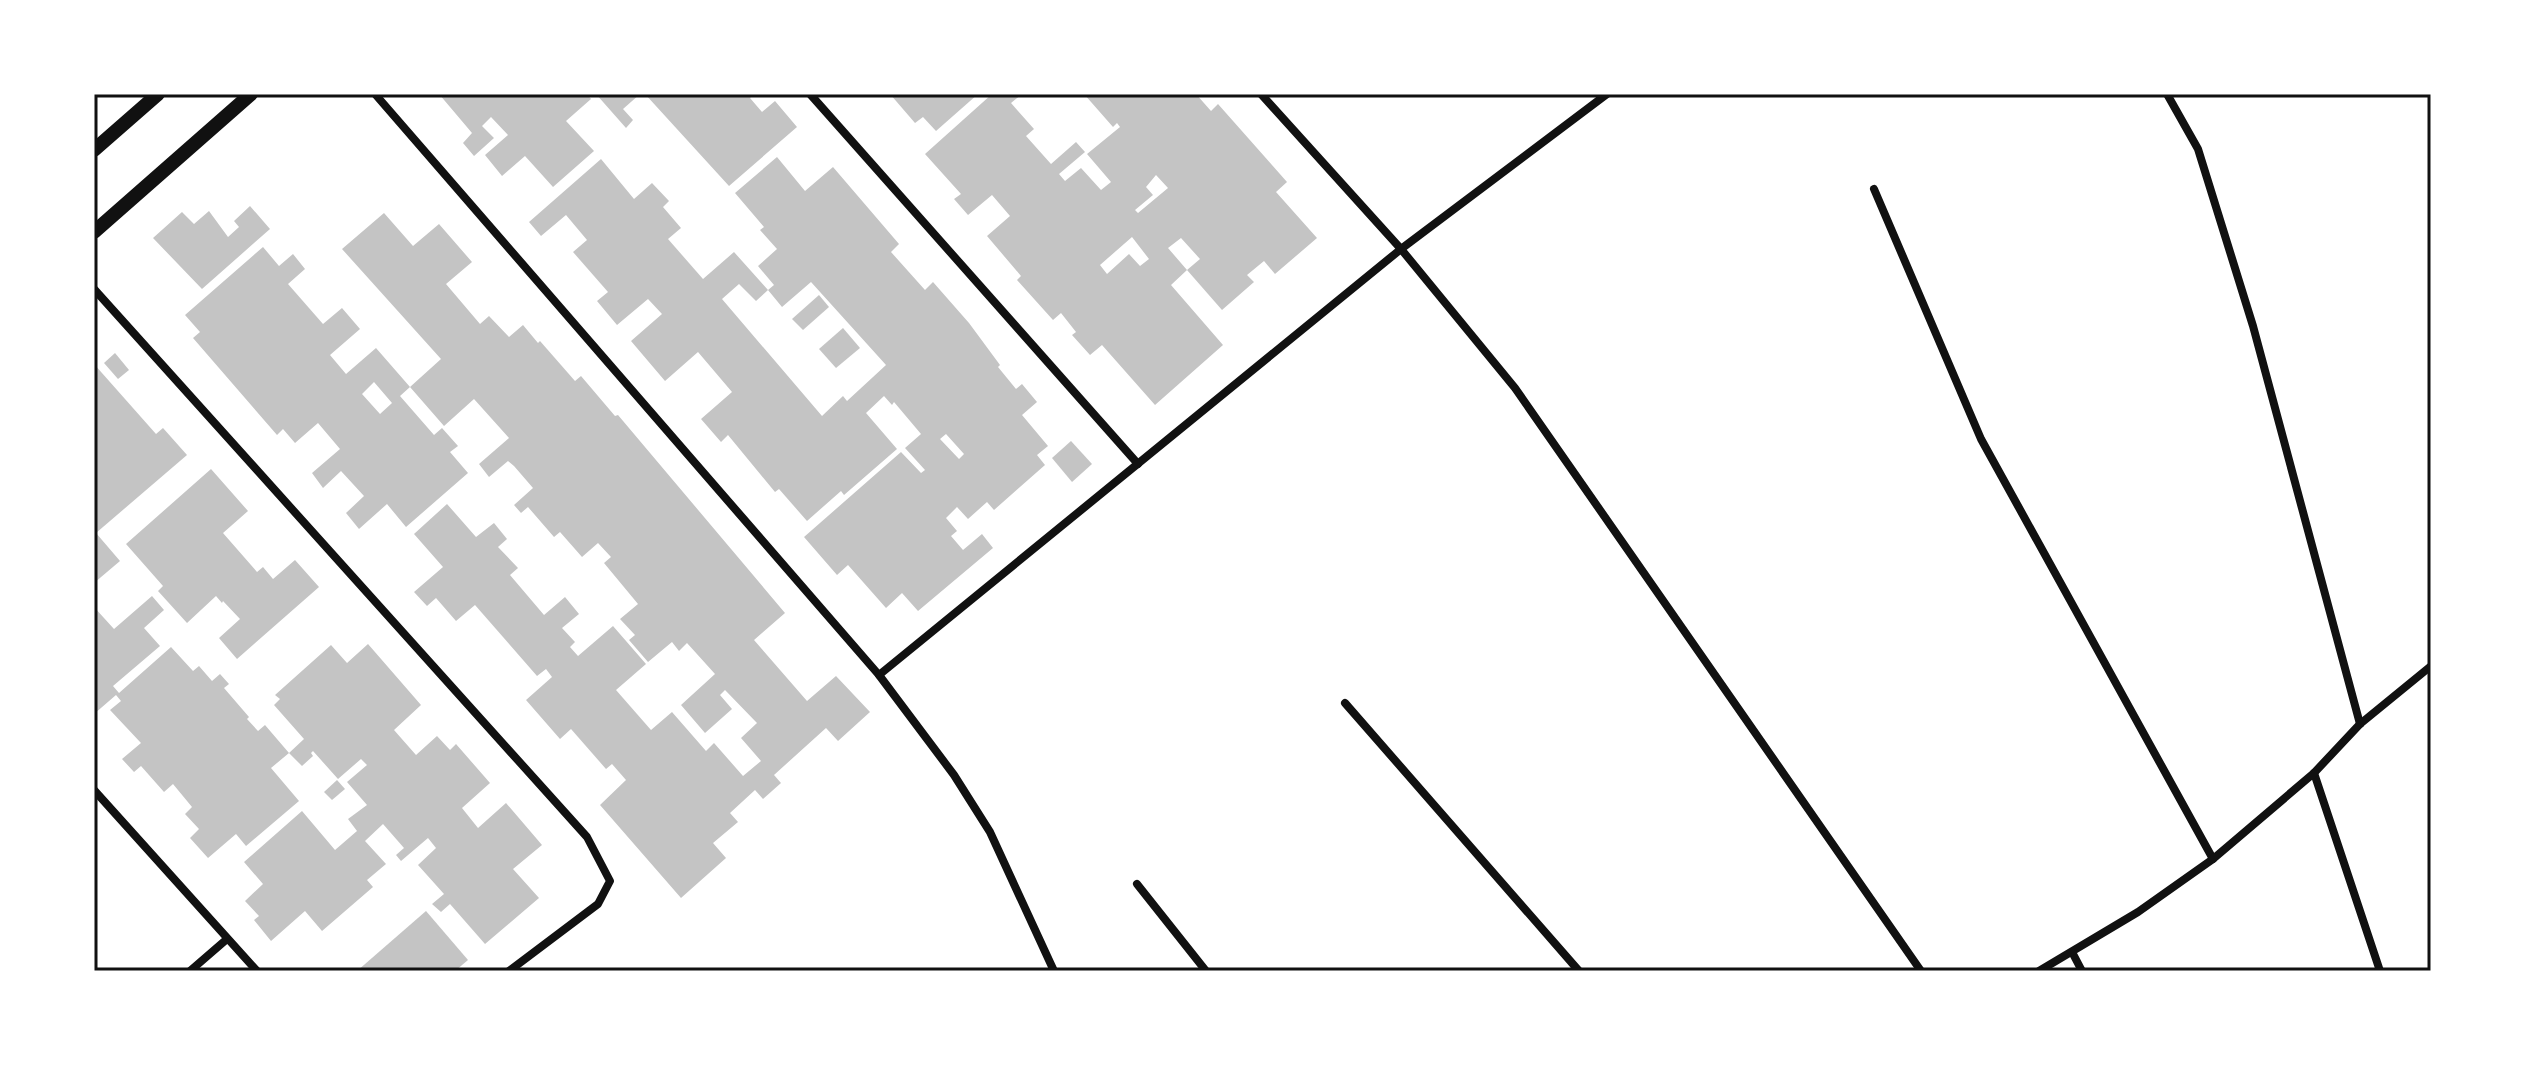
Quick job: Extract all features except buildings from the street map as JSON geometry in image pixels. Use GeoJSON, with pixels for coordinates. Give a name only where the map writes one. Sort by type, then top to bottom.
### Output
{"type":"FeatureCollection","features":[{"type":"Feature","properties":{"kind":"street"},"geometry":{"type":"LineString","coordinates":[[94,150],[158,94]]}},
{"type":"Feature","properties":{"kind":"street"},"geometry":{"type":"LineString","coordinates":[[94,232],[251,94]]}},
{"type":"Feature","properties":{"kind":"street"},"geometry":{"type":"LineString","coordinates":[[375,94],[879,675],[954,775],[990,832],[1054,971]]}},
{"type":"Feature","properties":{"kind":"street"},"geometry":{"type":"LineString","coordinates":[[810,94],[1138,464]]}},
{"type":"Feature","properties":{"kind":"street"},"geometry":{"type":"LineString","coordinates":[[1261,94],[1401,249],[1515,388],[1921,971]]}},
{"type":"Feature","properties":{"kind":"street"},"geometry":{"type":"LineString","coordinates":[[879,675],[1401,249],[1607,94]]}},
{"type":"Feature","properties":{"kind":"street"},"geometry":{"type":"LineString","coordinates":[[2167,94],[2198,149],[2249,312],[2360,724]]}},
{"type":"Feature","properties":{"kind":"street"},"geometry":{"type":"LineString","coordinates":[[1874,189],[1981,439],[2213,859]]}},
{"type":"Feature","properties":{"kind":"street"},"geometry":{"type":"LineString","coordinates":[[94,289],[587,837],[610,881],[598,904],[509,971]]}},
{"type":"Feature","properties":{"kind":"street"},"geometry":{"type":"LineString","coordinates":[[2039,971],[2138,912],[2213,859],[2314,773],[2360,724],[2431,666]]}},
{"type":"Feature","properties":{"kind":"street"},"geometry":{"type":"LineString","coordinates":[[1345,703],[1579,971]]}},
{"type":"Feature","properties":{"kind":"street"},"geometry":{"type":"LineString","coordinates":[[2314,773],[2380,971]]}},
{"type":"Feature","properties":{"kind":"street"},"geometry":{"type":"LineString","coordinates":[[94,790],[257,971]]}},
{"type":"Feature","properties":{"kind":"street"},"geometry":{"type":"LineString","coordinates":[[1137,884],[1206,971]]}},
{"type":"Feature","properties":{"kind":"street"},"geometry":{"type":"LineString","coordinates":[[190,971],[227,939]]}},
{"type":"Feature","properties":{"kind":"street"},"geometry":{"type":"LineString","coordinates":[[2072,952],[2082,971]]}}]}
